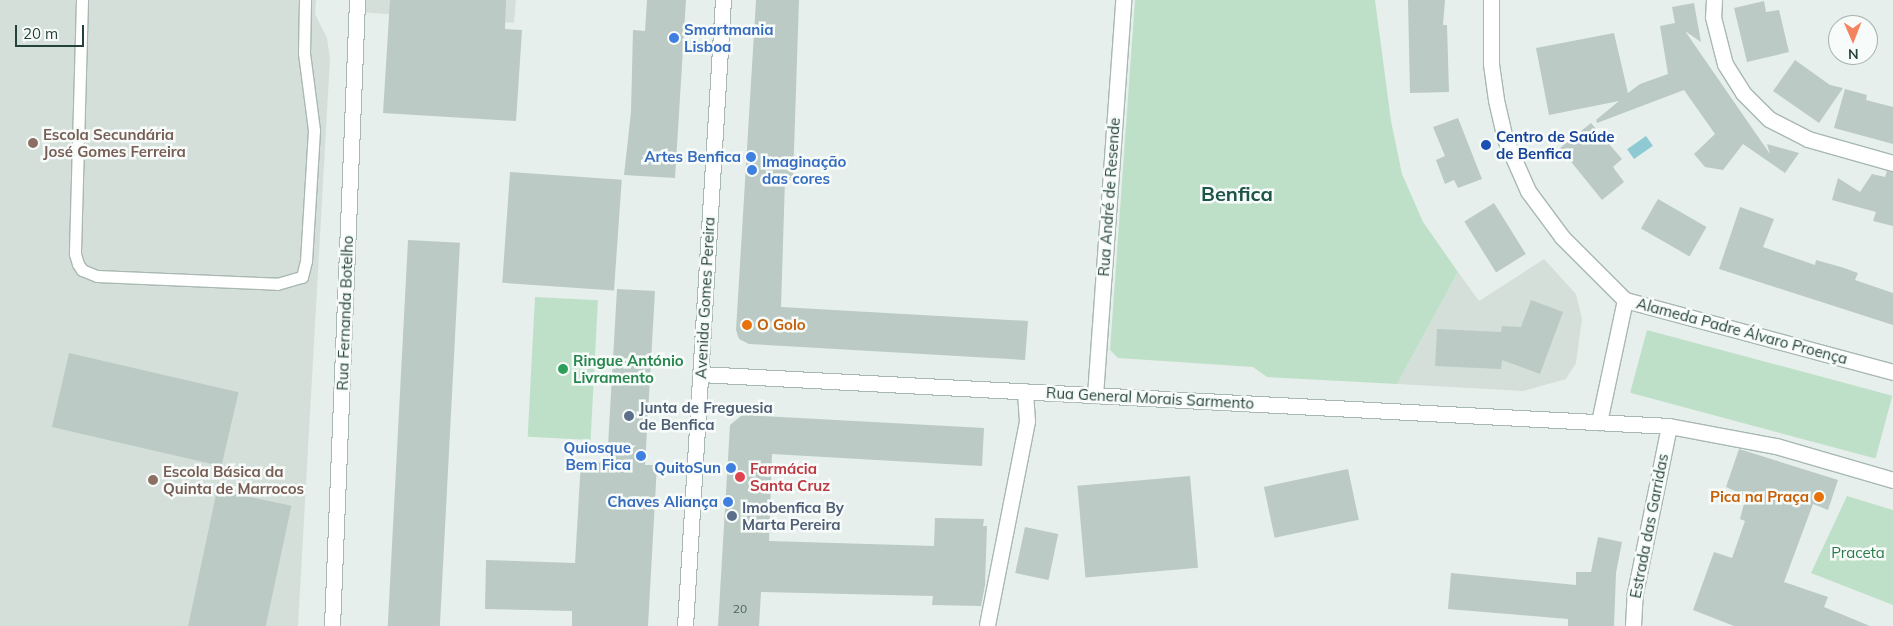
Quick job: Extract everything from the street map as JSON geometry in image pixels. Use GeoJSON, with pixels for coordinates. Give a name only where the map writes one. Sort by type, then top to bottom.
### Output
{"type":"FeatureCollection","features":[{"type":"Feature","properties":{"kind":"street","name":"Rua Fernanda Botelho"},"geometry":{"type":"LineString","coordinates":[[332,626],[357,0]]}},
{"type":"Feature","properties":{"kind":"street","name":"Avenida Gomes Pereira"},"geometry":{"type":"LineString","coordinates":[[685,626],[723,0]]}},
{"type":"Feature","properties":{"kind":"street","name":"Rua André de Resende"},"geometry":{"type":"LineString","coordinates":[[1095,395],[1123,0]]}},
{"type":"Feature","properties":{"kind":"street"},"geometry":{"type":"LineString","coordinates":[[1491,0],[1491,64],[1496,100],[1505,139],[1528,191],[1562,237],[1625,300]]}},
{"type":"Feature","properties":{"kind":"street"},"geometry":{"type":"LineString","coordinates":[[1714,0],[1713,17],[1725,64],[1743,93],[1769,119],[1808,139],[1893,163]]}},
{"type":"Feature","properties":{"kind":"street","name":"Alameda Padre Álvaro Proença"},"geometry":{"type":"LineString","coordinates":[[1599,422],[1625,300],[1893,372]]}},
{"type":"Feature","properties":{"kind":"street","name":"Rua General Morais Sarmento"},"geometry":{"type":"LineString","coordinates":[[700,374],[1599,422]]}},
{"type":"Feature","properties":{"kind":"street"},"geometry":{"type":"LineString","coordinates":[[987,626],[1027,421],[1025,391]]}},
{"type":"Feature","properties":{"kind":"street"},"geometry":{"type":"LineString","coordinates":[[1599,422],[1668,426],[1776,446],[1893,480]]}},
{"type":"Feature","properties":{"kind":"street","name":"Estrada das Garridas"},"geometry":{"type":"LineString","coordinates":[[1633,626],[1634,593],[1668,426]]}},
{"type":"Feature","properties":{"kind":"lane"},"geometry":{"type":"LineString","coordinates":[[82,0],[75,254],[82,270],[98,276],[277,284],[302,276],[306,261],[314,130],[304,53],[305,0]]}},
{"type":"Feature","properties":{"kind":"shaded area"},"geometry":{"type":"Polygon","coordinates":[[[0,0],[316,0],[315,14],[327,38],[330,59],[298,626],[0,626],[0,0]]]}},
{"type":"Feature","properties":{"kind":"shaded area"},"geometry":{"type":"Polygon","coordinates":[[[361,0],[516,0],[514,23],[359,12],[361,0]]]}},
{"type":"Feature","properties":{"kind":"shaded area"},"geometry":{"type":"Polygon","coordinates":[[[1544,259],[1576,294],[1582,319],[1576,363],[1566,379],[1523,391],[1397,384],[1458,272],[1479,301],[1544,259]]]}},
{"type":"Feature","properties":{"kind":"green space"},"geometry":{"type":"Polygon","coordinates":[[[1135,0],[1375,0],[1391,121],[1402,174],[1423,222],[1458,272],[1397,384],[1267,377],[1253,367],[1118,358],[1110,350],[1135,0]]]}},
{"type":"Feature","properties":{"kind":"green space","name":"Ringue António Livramento"},"geometry":{"type":"Polygon","coordinates":[[[535,297],[598,300],[591,440],[528,437],[535,297]]]}},
{"type":"Feature","properties":{"kind":"green space"},"geometry":{"type":"Polygon","coordinates":[[[1647,330],[1892,396],[1876,459],[1630,393],[1647,330]]]}},
{"type":"Feature","properties":{"kind":"green space","name":"Praceta"},"geometry":{"type":"Polygon","coordinates":[[[1847,496],[1893,510],[1893,605],[1811,573],[1847,496]]]}},
{"type":"Feature","properties":{"kind":"water"},"geometry":{"type":"Polygon","coordinates":[[[1646,136],[1653,146],[1634,159],[1627,149],[1646,136]]]}},
{"type":"Feature","properties":{"kind":"building"},"geometry":{"type":"Polygon","coordinates":[[[390,0],[506,0],[505,29],[522,30],[516,121],[383,113],[390,0]]]}},
{"type":"Feature","properties":{"kind":"building"},"geometry":{"type":"Polygon","coordinates":[[[647,0],[686,0],[675,178],[624,175],[631,112],[633,30],[645,31],[647,0]]]}},
{"type":"Feature","properties":{"kind":"building"},"geometry":{"type":"Polygon","coordinates":[[[756,0],[799,0],[793,180],[785,180],[781,307],[1028,321],[1025,360],[749,344],[739,339],[736,330],[756,0]]]}},
{"type":"Feature","properties":{"kind":"building"},"geometry":{"type":"Polygon","coordinates":[[[1408,0],[1445,0],[1443,25],[1447,25],[1449,92],[1410,93],[1408,0]]]}},
{"type":"Feature","properties":{"kind":"building"},"geometry":{"type":"Polygon","coordinates":[[[1764,1],[1766,12],[1779,10],[1789,52],[1747,62],[1734,8],[1764,1]]]}},
{"type":"Feature","properties":{"kind":"building"},"geometry":{"type":"Polygon","coordinates":[[[1694,3],[1701,42],[1685,31],[1770,154],[1767,144],[1799,153],[1785,173],[1743,144],[1723,170],[1705,167],[1694,154],[1715,134],[1684,90],[1597,123],[1596,120],[1619,101],[1549,115],[1536,48],[1614,33],[1628,93],[1640,84],[1668,74],[1660,26],[1675,23],[1672,7],[1694,3]]]}},
{"type":"Feature","properties":{"kind":"building"},"geometry":{"type":"Polygon","coordinates":[[[1795,60],[1830,85],[1843,88],[1819,123],[1773,91],[1795,60]]]}},
{"type":"Feature","properties":{"kind":"building"},"geometry":{"type":"Polygon","coordinates":[[[1845,89],[1867,95],[1866,100],[1893,107],[1893,144],[1834,128],[1845,89]]]}},
{"type":"Feature","properties":{"kind":"building"},"geometry":{"type":"Polygon","coordinates":[[[1458,118],[1482,179],[1458,188],[1454,180],[1445,184],[1436,160],[1445,156],[1433,127],[1458,118]]]}},
{"type":"Feature","properties":{"kind":"building"},"geometry":{"type":"Polygon","coordinates":[[[1591,123],[1622,159],[1613,167],[1624,182],[1602,200],[1560,148],[1591,123]]]}},
{"type":"Feature","properties":{"kind":"building"},"geometry":{"type":"Polygon","coordinates":[[[1887,171],[1893,172],[1893,226],[1873,221],[1876,212],[1832,200],[1838,178],[1860,192],[1872,174],[1885,177],[1887,171]]]}},
{"type":"Feature","properties":{"kind":"building"},"geometry":{"type":"Polygon","coordinates":[[[510,172],[622,180],[614,291],[502,283],[510,172]]]}},
{"type":"Feature","properties":{"kind":"building"},"geometry":{"type":"Polygon","coordinates":[[[1658,199],[1706,227],[1689,256],[1641,228],[1658,199]]]}},
{"type":"Feature","properties":{"kind":"building"},"geometry":{"type":"Polygon","coordinates":[[[1494,203],[1526,254],[1496,272],[1464,222],[1494,203]]]}},
{"type":"Feature","properties":{"kind":"building"},"geometry":{"type":"Polygon","coordinates":[[[1740,207],[1774,219],[1763,247],[1815,265],[1816,260],[1858,273],[1855,280],[1893,293],[1893,325],[1719,269],[1740,207]]]}},
{"type":"Feature","properties":{"kind":"building"},"geometry":{"type":"Polygon","coordinates":[[[408,240],[460,243],[440,626],[388,626],[408,240]]]}},
{"type":"Feature","properties":{"kind":"building"},"geometry":{"type":"Polygon","coordinates":[[[617,289],[655,291],[645,465],[657,465],[648,626],[572,626],[572,611],[485,609],[486,560],[575,563],[581,461],[607,463],[617,289]]]}},
{"type":"Feature","properties":{"kind":"building"},"geometry":{"type":"Polygon","coordinates":[[[1531,300],[1563,312],[1540,374],[1502,360],[1501,369],[1435,366],[1437,329],[1501,332],[1502,326],[1521,327],[1531,300]]]}},
{"type":"Feature","properties":{"kind":"building"},"geometry":{"type":"Polygon","coordinates":[[[69,353],[239,392],[221,466],[52,427],[69,353]]]}},
{"type":"Feature","properties":{"kind":"building"},"geometry":{"type":"Polygon","coordinates":[[[742,415],[984,428],[982,466],[772,454],[769,541],[934,546],[935,518],[984,519],[983,526],[987,526],[985,585],[981,606],[932,605],[933,596],[761,592],[759,626],[718,626],[730,425],[742,415]]]}},
{"type":"Feature","properties":{"kind":"building"},"geometry":{"type":"Polygon","coordinates":[[[1739,449],[1838,480],[1828,510],[1813,504],[1784,582],[1828,597],[1824,607],[1870,626],[1734,626],[1693,610],[1714,552],[1732,558],[1745,521],[1740,519],[1746,496],[1726,487],[1739,449]]]}},
{"type":"Feature","properties":{"kind":"building"},"geometry":{"type":"Polygon","coordinates":[[[1348,469],[1359,520],[1275,538],[1264,487],[1348,469]]]}},
{"type":"Feature","properties":{"kind":"building"},"geometry":{"type":"Polygon","coordinates":[[[1190,476],[1198,568],[1085,577],[1077,486],[1190,476]]]}},
{"type":"Feature","properties":{"kind":"building"},"geometry":{"type":"Polygon","coordinates":[[[217,490],[291,506],[266,626],[188,626],[217,490]]]}},
{"type":"Feature","properties":{"kind":"building"},"geometry":{"type":"Polygon","coordinates":[[[1025,527],[1058,534],[1048,580],[1015,573],[1025,527]]]}},
{"type":"Feature","properties":{"kind":"building"},"geometry":{"type":"Polygon","coordinates":[[[1598,537],[1622,542],[1616,573],[1614,626],[1568,626],[1568,619],[1448,609],[1451,573],[1576,585],[1576,572],[1591,572],[1598,537]]]}},
{"type":"Feature","properties":{"kind":"place","name":"Smartmania Lisboa"},"geometry":{"type":"Point","coordinates":[674,38]}},
{"type":"Feature","properties":{"kind":"place","name":"Escola Secundária José Gomes Ferreira"},"geometry":{"type":"Point","coordinates":[33,143]}},
{"type":"Feature","properties":{"kind":"place","name":"Centro de Saúde de Benfica"},"geometry":{"type":"Point","coordinates":[1486,145]}},
{"type":"Feature","properties":{"kind":"place","name":"Artes Benfica"},"geometry":{"type":"Point","coordinates":[751,157]}},
{"type":"Feature","properties":{"kind":"place","name":"Imaginação das cores"},"geometry":{"type":"Point","coordinates":[752,170]}},
{"type":"Feature","properties":{"kind":"place","name":"O Golo"},"geometry":{"type":"Point","coordinates":[747,325]}},
{"type":"Feature","properties":{"kind":"place","name":"Ringue António Livramento"},"geometry":{"type":"Point","coordinates":[563,369]}},
{"type":"Feature","properties":{"kind":"place","name":"Junta de Freguesia de Benfica"},"geometry":{"type":"Point","coordinates":[629,416]}},
{"type":"Feature","properties":{"kind":"place","name":"Quiosque Bem Fica"},"geometry":{"type":"Point","coordinates":[641,456]}},
{"type":"Feature","properties":{"kind":"place","name":"QuitoSun"},"geometry":{"type":"Point","coordinates":[731,468]}},
{"type":"Feature","properties":{"kind":"place","name":"Farmácia Santa Cruz"},"geometry":{"type":"Point","coordinates":[740,477]}},
{"type":"Feature","properties":{"kind":"place","name":"Escola Básica da Quinta de Marrocos"},"geometry":{"type":"Point","coordinates":[153,480]}},
{"type":"Feature","properties":{"kind":"place","name":"Pica na Praça"},"geometry":{"type":"Point","coordinates":[1819,497]}},
{"type":"Feature","properties":{"kind":"place","name":"Chaves Aliança"},"geometry":{"type":"Point","coordinates":[728,502]}},
{"type":"Feature","properties":{"kind":"place","name":"Imobenfica By Marta Pereira"},"geometry":{"type":"Point","coordinates":[732,516]}},
{"type":"Feature","properties":{"kind":"district","name":"Benfica"},"geometry":{"type":"Point","coordinates":[1237,193]}}]}
